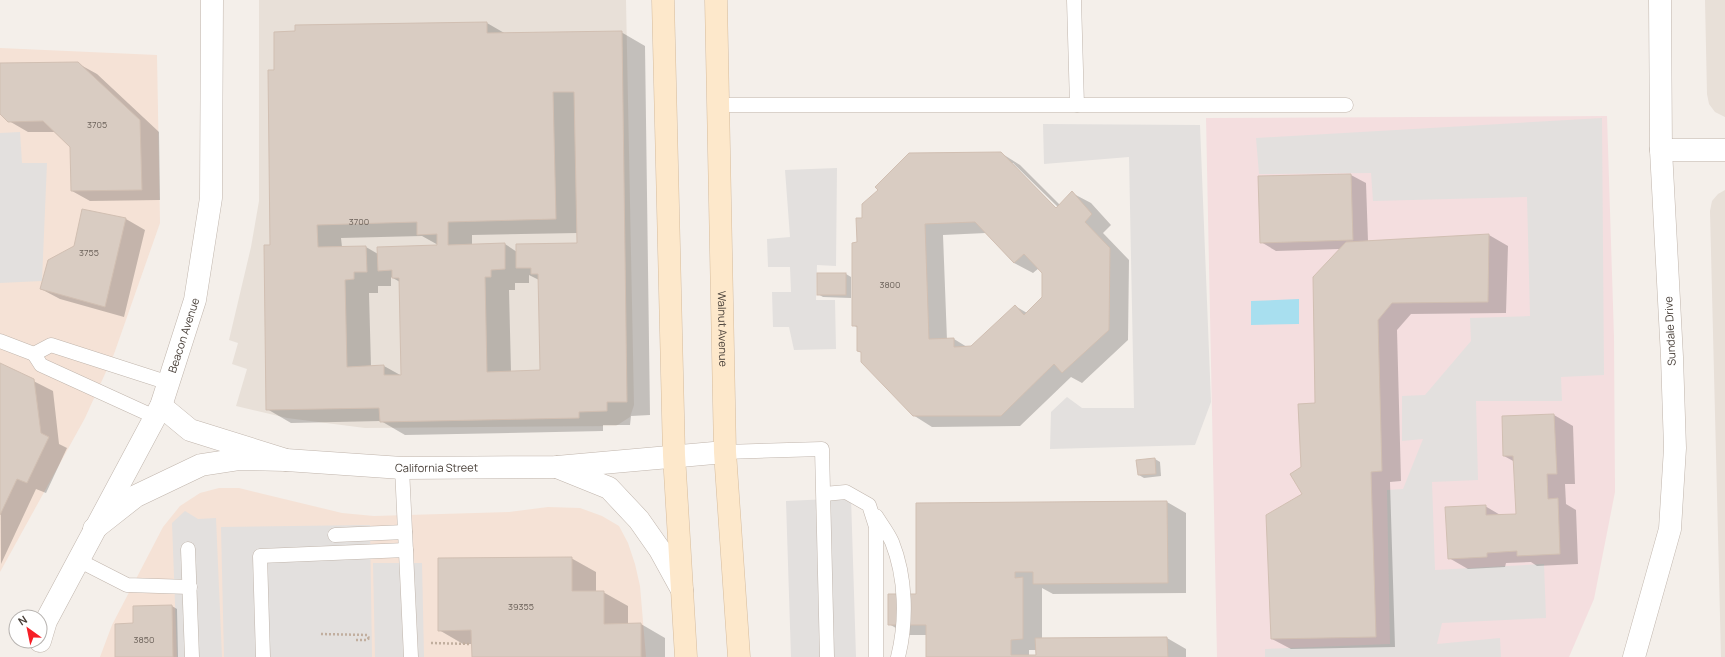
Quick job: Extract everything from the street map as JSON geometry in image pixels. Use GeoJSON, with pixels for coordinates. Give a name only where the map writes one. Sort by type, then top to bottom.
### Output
{"type":"FeatureCollection","features":[{"type":"Feature","properties":{"kind":"main road"},"geometry":{"type":"LineString","coordinates":[[663,0],[674,455],[686,657]]}},
{"type":"Feature","properties":{"kind":"main road","name":"Walnut Avenue"},"geometry":{"type":"LineString","coordinates":[[716,0],[725,452],[738,657]]}},
{"type":"Feature","properties":{"kind":"street","name":"Beacon Avenue"},"geometry":{"type":"LineString","coordinates":[[48,617],[158,411],[169,383],[194,300],[211,198],[212,0]]}},
{"type":"Feature","properties":{"kind":"street","name":"Sundale Drive"},"geometry":{"type":"LineString","coordinates":[[1634,657],[1670,529],[1673,470],[1672,357],[1661,150],[1660,0]]}},
{"type":"Feature","properties":{"kind":"street"},"geometry":{"type":"LineString","coordinates":[[1661,150],[1725,150]]}},
{"type":"Feature","properties":{"kind":"street","name":"California Street"},"geometry":{"type":"LineString","coordinates":[[158,411],[190,430],[286,460],[402,468],[557,467],[674,455],[725,452]]}},
{"type":"Feature","properties":{"kind":"street"},"geometry":{"type":"LineString","coordinates":[[94,529],[136,496],[201,465],[240,459],[286,460]]}},
{"type":"Feature","properties":{"kind":"street"},"geometry":{"type":"LineString","coordinates":[[557,467],[609,488],[639,520],[660,550],[682,590]]}},
{"type":"Feature","properties":{"kind":"lane"},"geometry":{"type":"LineString","coordinates":[[1074,0],[1076,105]]}},
{"type":"Feature","properties":{"kind":"lane"},"geometry":{"type":"LineString","coordinates":[[718,105],[1346,106]]}},
{"type":"Feature","properties":{"kind":"lane"},"geometry":{"type":"LineString","coordinates":[[0,341],[34,354],[41,365],[158,411]]}},
{"type":"Feature","properties":{"kind":"lane"},"geometry":{"type":"LineString","coordinates":[[34,354],[51,345],[169,383]]}},
{"type":"Feature","properties":{"kind":"lane"},"geometry":{"type":"LineString","coordinates":[[725,452],[822,449],[827,657]]}},
{"type":"Feature","properties":{"kind":"lane"},"geometry":{"type":"LineString","coordinates":[[402,468],[411,657]]}},
{"type":"Feature","properties":{"kind":"lane"},"geometry":{"type":"LineString","coordinates":[[824,494],[846,492],[869,505],[892,542],[902,581],[903,637],[898,657]]}},
{"type":"Feature","properties":{"kind":"lane"},"geometry":{"type":"LineString","coordinates":[[869,505],[876,527],[876,657]]}},
{"type":"Feature","properties":{"kind":"lane"},"geometry":{"type":"LineString","coordinates":[[335,535],[405,532]]}},
{"type":"Feature","properties":{"kind":"lane"},"geometry":{"type":"LineString","coordinates":[[188,549],[192,657]]}},
{"type":"Feature","properties":{"kind":"lane"},"geometry":{"type":"LineString","coordinates":[[262,657],[260,556],[406,550]]}},
{"type":"Feature","properties":{"kind":"lane"},"geometry":{"type":"LineString","coordinates":[[78,560],[127,585],[190,587]]}},
{"type":"Feature","properties":{"kind":"path"},"geometry":{"type":"LineString","coordinates":[[321,634],[367,635],[369,638],[367,640],[356,640]]}},
{"type":"Feature","properties":{"kind":"path"},"geometry":{"type":"LineString","coordinates":[[429,643],[472,644]]}},
{"type":"Feature","properties":{"kind":"shaded area"},"geometry":{"type":"Polygon","coordinates":[[[259,0],[626,0],[634,405],[630,417],[616,426],[365,428],[287,418],[236,406],[247,369],[232,364],[238,343],[229,340],[251,247],[259,201],[259,0]]]}},
{"type":"Feature","properties":{"kind":"shaded area"},"geometry":{"type":"Polygon","coordinates":[[[1705,0],[1725,0],[1725,117],[1715,112],[1709,104],[1707,94],[1705,0]]]}},
{"type":"Feature","properties":{"kind":"shaded area"},"geometry":{"type":"Polygon","coordinates":[[[0,48],[157,55],[160,223],[114,354],[85,418],[0,572],[0,48]]]}},
{"type":"Feature","properties":{"kind":"shaded area"},"geometry":{"type":"Polygon","coordinates":[[[1607,116],[1614,337],[1615,492],[1594,599],[1569,657],[1217,657],[1206,118],[1607,116]]]}},
{"type":"Feature","properties":{"kind":"shaded area"},"geometry":{"type":"Polygon","coordinates":[[[1602,118],[1604,375],[1561,377],[1562,401],[1476,401],[1478,480],[1432,482],[1435,570],[1544,564],[1546,618],[1442,623],[1437,644],[1500,638],[1501,657],[1265,657],[1265,649],[1390,644],[1387,490],[1403,489],[1423,439],[1402,441],[1402,396],[1425,395],[1471,341],[1470,318],[1530,316],[1527,197],[1373,201],[1371,173],[1259,174],[1256,138],[1602,118]]]}},
{"type":"Feature","properties":{"kind":"shaded area"},"geometry":{"type":"Polygon","coordinates":[[[1043,124],[1200,125],[1211,402],[1195,445],[1050,449],[1051,412],[1067,397],[1082,408],[1134,408],[1129,157],[1044,164],[1043,124]]]}},
{"type":"Feature","properties":{"kind":"shaded area"},"geometry":{"type":"Polygon","coordinates":[[[20,132],[22,163],[47,163],[42,281],[0,283],[0,133],[20,132]]]}},
{"type":"Feature","properties":{"kind":"shaded area"},"geometry":{"type":"Polygon","coordinates":[[[837,168],[836,266],[817,265],[816,300],[835,300],[836,349],[794,350],[789,327],[773,327],[772,292],[791,292],[790,267],[768,267],[767,239],[790,237],[785,170],[837,168]]]}},
{"type":"Feature","properties":{"kind":"shaded area"},"geometry":{"type":"Polygon","coordinates":[[[1725,190],[1725,657],[1721,657],[1710,211],[1712,201],[1718,194],[1725,190]]]}},
{"type":"Feature","properties":{"kind":"shaded area"},"geometry":{"type":"Polygon","coordinates":[[[219,488],[239,488],[342,513],[374,516],[509,512],[548,507],[580,508],[602,516],[619,526],[628,543],[635,564],[640,586],[646,657],[100,657],[112,625],[163,527],[180,506],[200,493],[219,488]]]}},
{"type":"Feature","properties":{"kind":"shaded area"},"geometry":{"type":"Polygon","coordinates":[[[851,498],[856,657],[791,657],[786,501],[851,498]]]}},
{"type":"Feature","properties":{"kind":"shaded area"},"geometry":{"type":"Polygon","coordinates":[[[185,511],[198,519],[216,518],[222,657],[177,657],[172,523],[185,511]]]}},
{"type":"Feature","properties":{"kind":"shaded area"},"geometry":{"type":"Polygon","coordinates":[[[370,525],[372,657],[224,657],[221,527],[370,525]]]}},
{"type":"Feature","properties":{"kind":"shaded area"},"geometry":{"type":"Polygon","coordinates":[[[373,563],[422,563],[424,657],[375,657],[373,563]]]}},
{"type":"Feature","properties":{"kind":"water"},"geometry":{"type":"Polygon","coordinates":[[[1299,299],[1299,324],[1251,325],[1251,301],[1299,299]]]}},
{"type":"Feature","properties":{"kind":"building"},"geometry":{"type":"Polygon","coordinates":[[[487,22],[487,33],[622,31],[627,402],[607,402],[607,411],[579,412],[579,418],[380,422],[379,408],[266,410],[264,245],[270,245],[268,70],[274,70],[274,32],[295,31],[295,25],[487,22]],[[553,92],[556,219],[448,222],[448,245],[505,243],[505,269],[491,270],[491,277],[485,277],[487,372],[540,370],[538,274],[531,274],[531,268],[516,268],[516,244],[577,243],[574,92],[553,92]],[[417,222],[317,225],[318,247],[366,246],[367,272],[354,272],[354,279],[345,280],[347,367],[384,365],[384,375],[401,375],[399,278],[392,278],[392,270],[378,271],[377,247],[437,245],[437,234],[417,235],[417,222]]]}},
{"type":"Feature","properties":{"kind":"building"},"geometry":{"type":"Polygon","coordinates":[[[78,62],[140,120],[142,190],[71,191],[70,147],[43,121],[8,122],[0,114],[0,63],[78,62]]]}},
{"type":"Feature","properties":{"kind":"building"},"geometry":{"type":"Polygon","coordinates":[[[1001,152],[1056,208],[1072,191],[1092,214],[1085,222],[1110,248],[1109,330],[1062,373],[1054,364],[1001,416],[913,416],[861,362],[861,352],[857,351],[857,326],[852,326],[852,243],[857,242],[856,218],[862,218],[862,204],[878,190],[875,187],[909,153],[1001,152]],[[975,222],[925,224],[929,339],[954,338],[954,347],[971,346],[1015,305],[1024,315],[1042,297],[1042,273],[1024,254],[1014,263],[975,222]]]}},
{"type":"Feature","properties":{"kind":"building"},"geometry":{"type":"Polygon","coordinates":[[[1351,174],[1353,240],[1260,243],[1258,176],[1351,174]]]}},
{"type":"Feature","properties":{"kind":"building"},"geometry":{"type":"Polygon","coordinates":[[[82,209],[126,218],[105,307],[40,289],[48,260],[74,246],[82,209]]]}},
{"type":"Feature","properties":{"kind":"building"},"geometry":{"type":"Polygon","coordinates":[[[1489,234],[1488,302],[1392,303],[1378,320],[1382,471],[1371,472],[1376,637],[1271,639],[1266,515],[1302,494],[1290,474],[1301,467],[1298,404],[1315,403],[1313,277],[1346,242],[1489,234]]]}},
{"type":"Feature","properties":{"kind":"building"},"geometry":{"type":"Polygon","coordinates":[[[817,273],[846,273],[846,295],[817,295],[817,273]]]}},
{"type":"Feature","properties":{"kind":"building"},"geometry":{"type":"Polygon","coordinates":[[[0,363],[34,379],[41,433],[49,437],[27,483],[17,479],[0,515],[0,363]]]}},
{"type":"Feature","properties":{"kind":"building"},"geometry":{"type":"Polygon","coordinates":[[[1554,414],[1557,474],[1547,474],[1548,499],[1558,498],[1560,554],[1517,556],[1517,551],[1487,553],[1487,557],[1448,559],[1445,507],[1486,505],[1486,515],[1516,514],[1513,456],[1503,456],[1502,416],[1554,414]]]}},
{"type":"Feature","properties":{"kind":"building"},"geometry":{"type":"Polygon","coordinates":[[[1155,458],[1156,474],[1138,475],[1136,460],[1155,458]]]}},
{"type":"Feature","properties":{"kind":"building"},"geometry":{"type":"Polygon","coordinates":[[[1167,501],[1168,583],[1033,584],[1033,572],[1015,572],[1015,578],[1023,577],[1023,639],[1011,640],[1011,655],[1036,655],[1035,638],[1167,637],[1168,657],[926,657],[926,625],[888,625],[888,594],[916,594],[916,503],[1167,501]]]}},
{"type":"Feature","properties":{"kind":"building"},"geometry":{"type":"Polygon","coordinates":[[[572,557],[572,591],[604,591],[604,624],[641,623],[641,657],[472,657],[471,630],[438,631],[438,558],[572,557]]]}},
{"type":"Feature","properties":{"kind":"building"},"geometry":{"type":"Polygon","coordinates":[[[172,605],[173,657],[115,657],[115,624],[133,623],[133,606],[172,605]]]}}]}
